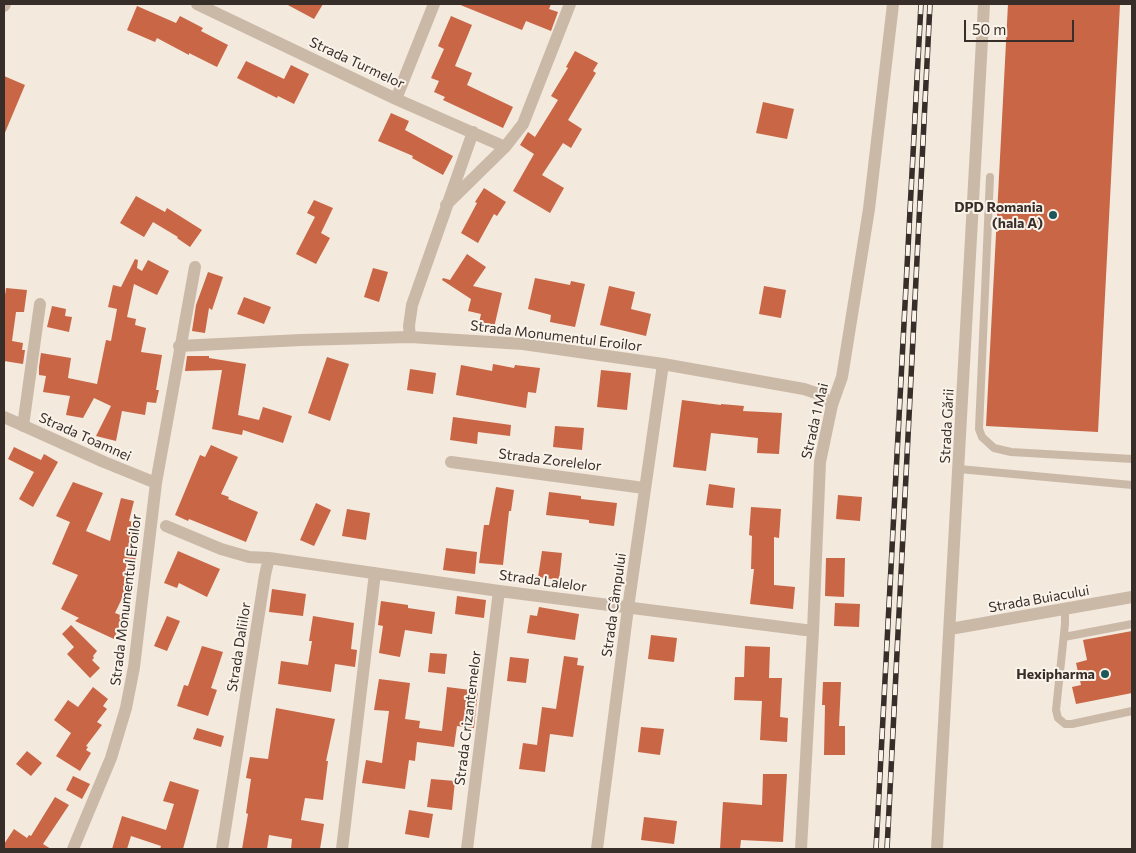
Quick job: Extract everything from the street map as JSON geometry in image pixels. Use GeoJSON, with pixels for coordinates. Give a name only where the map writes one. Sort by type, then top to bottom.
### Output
{"type":"FeatureCollection","features":[{"type":"Feature","properties":{"kind":"street","name":"Strada Turmelor"},"geometry":{"type":"LineString","coordinates":[[197,4],[396,99],[505,147]]}},
{"type":"Feature","properties":{"kind":"street"},"geometry":{"type":"LineString","coordinates":[[396,99],[434,4]]}},
{"type":"Feature","properties":{"kind":"street"},"geometry":{"type":"LineString","coordinates":[[446,205],[505,147],[523,124],[570,4]]}},
{"type":"Feature","properties":{"kind":"street","name":"Strada 1 Mai"},"geometry":{"type":"LineString","coordinates":[[801,849],[820,462],[832,404],[843,370],[870,209],[893,4]]}},
{"type":"Feature","properties":{"kind":"street","name":"Strada Gării"},"geometry":{"type":"LineString","coordinates":[[937,849],[984,4]]}},
{"type":"Feature","properties":{"kind":"street"},"geometry":{"type":"LineString","coordinates":[[410,337],[409,326],[412,305],[473,132]]}},
{"type":"Feature","properties":{"kind":"street","name":"Strada Monumentul Eroilor"},"geometry":{"type":"LineString","coordinates":[[72,849],[111,758],[126,708],[134,667],[156,483],[179,346],[195,267]]}},
{"type":"Feature","properties":{"kind":"street"},"geometry":{"type":"LineString","coordinates":[[23,426],[40,304]]}},
{"type":"Feature","properties":{"kind":"street","name":"Strada Monumentul Eroilor"},"geometry":{"type":"LineString","coordinates":[[179,346],[410,337],[523,344],[663,364],[804,389],[819,394],[832,404]]}},
{"type":"Feature","properties":{"kind":"street","name":"Strada Câmpului"},"geometry":{"type":"LineString","coordinates":[[597,849],[644,488],[663,364]]}},
{"type":"Feature","properties":{"kind":"street","name":"Strada Toamnei"},"geometry":{"type":"LineString","coordinates":[[4,417],[156,483]]}},
{"type":"Feature","properties":{"kind":"street","name":"Strada Zorelelor"},"geometry":{"type":"LineString","coordinates":[[451,462],[644,488]]}},
{"type":"Feature","properties":{"kind":"street"},"geometry":{"type":"LineString","coordinates":[[166,526],[221,549],[249,557],[269,558]]}},
{"type":"Feature","properties":{"kind":"street","name":"Strada Lalelor"},"geometry":{"type":"LineString","coordinates":[[269,558],[499,591],[813,631]]}},
{"type":"Feature","properties":{"kind":"street","name":"Strada Daliilor"},"geometry":{"type":"LineString","coordinates":[[222,849],[269,558]]}},
{"type":"Feature","properties":{"kind":"street"},"geometry":{"type":"LineString","coordinates":[[342,849],[375,573]]}},
{"type":"Feature","properties":{"kind":"street","name":"Strada Crizantemelor"},"geometry":{"type":"LineString","coordinates":[[467,849],[499,591]]}},
{"type":"Feature","properties":{"kind":"street","name":"Strada Buiacului"},"geometry":{"type":"LineString","coordinates":[[950,629],[1132,597]]}},
{"type":"Feature","properties":{"kind":"lane"},"geometry":{"type":"LineString","coordinates":[[990,177],[979,429],[982,437],[994,448],[1011,452],[1132,459]]}},
{"type":"Feature","properties":{"kind":"lane"},"geometry":{"type":"LineString","coordinates":[[959,469],[1132,485]]}},
{"type":"Feature","properties":{"kind":"lane"},"geometry":{"type":"LineString","coordinates":[[1065,610],[1056,710],[1058,718],[1065,724],[1072,724],[1132,711]]}},
{"type":"Feature","properties":{"kind":"lane"},"geometry":{"type":"LineString","coordinates":[[1064,637],[1132,624]]}},
{"type":"Feature","properties":{"kind":"building"},"geometry":{"type":"Polygon","coordinates":[[[286,4],[323,4],[314,19],[286,4]]]}},
{"type":"Feature","properties":{"kind":"building"},"geometry":{"type":"Polygon","coordinates":[[[458,4],[551,4],[549,9],[558,12],[551,31],[526,21],[522,30],[458,4]]]}},
{"type":"Feature","properties":{"kind":"building","name":"DPD Romania (hala A)"},"geometry":{"type":"Polygon","coordinates":[[[1008,4],[1120,4],[1098,432],[986,426],[1008,4]]]}},
{"type":"Feature","properties":{"kind":"building"},"geometry":{"type":"Polygon","coordinates":[[[137,6],[176,23],[180,16],[203,28],[201,31],[228,45],[217,67],[157,38],[155,42],[127,30],[137,6]]]}},
{"type":"Feature","properties":{"kind":"building"},"geometry":{"type":"Polygon","coordinates":[[[451,16],[472,25],[455,66],[472,73],[467,85],[513,107],[503,128],[443,100],[445,97],[434,92],[439,81],[431,78],[444,49],[438,46],[451,16]]]}},
{"type":"Feature","properties":{"kind":"building"},"geometry":{"type":"Polygon","coordinates":[[[575,51],[598,63],[593,71],[596,73],[568,120],[582,129],[571,148],[563,143],[542,175],[564,188],[550,213],[513,191],[534,154],[520,145],[528,132],[535,137],[558,100],[551,96],[568,68],[566,67],[575,51]]]}},
{"type":"Feature","properties":{"kind":"building"},"geometry":{"type":"Polygon","coordinates":[[[246,61],[284,79],[291,65],[309,74],[294,104],[278,96],[277,98],[237,78],[246,61]]]}},
{"type":"Feature","properties":{"kind":"building"},"geometry":{"type":"Polygon","coordinates":[[[4,76],[25,85],[4,135],[4,76]]]}},
{"type":"Feature","properties":{"kind":"building"},"geometry":{"type":"Polygon","coordinates":[[[763,102],[794,109],[787,139],[756,133],[763,102]]]}},
{"type":"Feature","properties":{"kind":"building"},"geometry":{"type":"Polygon","coordinates":[[[391,113],[409,121],[405,130],[453,156],[443,175],[412,158],[413,156],[378,141],[391,113]]]}},
{"type":"Feature","properties":{"kind":"building"},"geometry":{"type":"Polygon","coordinates":[[[484,188],[506,202],[497,216],[494,214],[478,243],[461,233],[477,203],[475,202],[484,188]]]}},
{"type":"Feature","properties":{"kind":"building"},"geometry":{"type":"Polygon","coordinates":[[[136,196],[165,212],[167,208],[202,230],[190,247],[178,237],[153,222],[144,237],[120,223],[136,196]]]}},
{"type":"Feature","properties":{"kind":"building"},"geometry":{"type":"Polygon","coordinates":[[[314,200],[333,208],[321,233],[330,238],[316,264],[296,254],[315,217],[307,213],[314,200]]]}},
{"type":"Feature","properties":{"kind":"building"},"geometry":{"type":"Polygon","coordinates":[[[467,254],[486,267],[473,286],[502,293],[493,332],[478,328],[481,314],[468,311],[471,299],[442,280],[443,278],[450,280],[467,254]]]}},
{"type":"Feature","properties":{"kind":"building"},"geometry":{"type":"Polygon","coordinates":[[[135,259],[138,260],[137,268],[142,271],[148,260],[169,271],[157,295],[134,284],[127,317],[136,319],[135,325],[146,328],[141,352],[162,355],[156,390],[159,390],[156,403],[147,402],[145,415],[122,411],[116,441],[96,436],[111,406],[94,398],[83,418],[66,415],[70,396],[43,392],[46,376],[39,375],[39,367],[41,353],[71,358],[68,378],[97,384],[106,340],[111,341],[117,309],[108,307],[113,285],[121,287],[135,259]]]}},
{"type":"Feature","properties":{"kind":"building"},"geometry":{"type":"Polygon","coordinates":[[[373,268],[388,272],[379,302],[364,297],[373,268]]]}},
{"type":"Feature","properties":{"kind":"building"},"geometry":{"type":"Polygon","coordinates":[[[208,272],[223,277],[212,310],[209,308],[205,333],[192,331],[196,305],[208,272]]]}},
{"type":"Feature","properties":{"kind":"building"},"geometry":{"type":"Polygon","coordinates":[[[535,278],[570,285],[571,281],[585,284],[575,327],[550,322],[551,315],[528,309],[535,278]]]}},
{"type":"Feature","properties":{"kind":"building"},"geometry":{"type":"Polygon","coordinates":[[[609,286],[635,292],[631,309],[651,314],[646,336],[600,325],[609,286]]]}},
{"type":"Feature","properties":{"kind":"building"},"geometry":{"type":"Polygon","coordinates":[[[764,286],[786,290],[781,318],[759,314],[764,286]]]}},
{"type":"Feature","properties":{"kind":"building"},"geometry":{"type":"Polygon","coordinates":[[[6,288],[27,290],[24,312],[16,312],[12,341],[23,343],[22,350],[25,350],[23,364],[4,361],[4,302],[6,288]]]}},
{"type":"Feature","properties":{"kind":"building"},"geometry":{"type":"Polygon","coordinates":[[[244,297],[271,307],[264,324],[237,314],[244,297]]]}},
{"type":"Feature","properties":{"kind":"building"},"geometry":{"type":"Polygon","coordinates":[[[52,306],[66,309],[65,316],[72,317],[69,332],[47,327],[52,306]]]}},
{"type":"Feature","properties":{"kind":"building"},"geometry":{"type":"Polygon","coordinates":[[[187,356],[209,356],[209,358],[246,364],[238,415],[259,420],[263,407],[292,416],[283,443],[243,430],[242,435],[212,429],[222,370],[185,371],[187,356]]]}},
{"type":"Feature","properties":{"kind":"building"},"geometry":{"type":"Polygon","coordinates":[[[327,357],[349,364],[330,421],[308,413],[327,357]]]}},
{"type":"Feature","properties":{"kind":"building"},"geometry":{"type":"Polygon","coordinates":[[[493,364],[514,368],[515,365],[540,368],[536,393],[528,392],[526,408],[456,395],[461,365],[492,371],[493,364]]]}},
{"type":"Feature","properties":{"kind":"building"},"geometry":{"type":"Polygon","coordinates":[[[410,369],[436,373],[433,394],[407,390],[410,369]]]}},
{"type":"Feature","properties":{"kind":"building"},"geometry":{"type":"Polygon","coordinates":[[[601,370],[631,373],[627,410],[597,407],[601,370]]]}},
{"type":"Feature","properties":{"kind":"building"},"geometry":{"type":"Polygon","coordinates":[[[682,400],[744,406],[743,411],[782,413],[779,454],[757,453],[758,438],[711,433],[706,471],[673,467],[682,400]]]}},
{"type":"Feature","properties":{"kind":"building"},"geometry":{"type":"Polygon","coordinates":[[[453,417],[511,425],[510,436],[478,432],[477,444],[450,440],[453,417]]]}},
{"type":"Feature","properties":{"kind":"building"},"geometry":{"type":"Polygon","coordinates":[[[555,426],[584,428],[582,450],[553,447],[555,426]]]}},
{"type":"Feature","properties":{"kind":"building"},"geometry":{"type":"Polygon","coordinates":[[[211,445],[238,457],[221,494],[258,512],[246,542],[175,515],[200,455],[205,457],[211,445]]]}},
{"type":"Feature","properties":{"kind":"building"},"geometry":{"type":"Polygon","coordinates":[[[14,447],[41,460],[44,454],[58,462],[33,507],[19,499],[34,472],[8,459],[14,447]]]}},
{"type":"Feature","properties":{"kind":"building"},"geometry":{"type":"Polygon","coordinates":[[[73,482],[103,493],[86,531],[110,541],[121,498],[134,501],[129,521],[137,523],[130,549],[138,551],[126,590],[115,613],[123,616],[114,639],[75,621],[79,618],[61,609],[78,575],[52,564],[70,522],[56,516],[73,482]]]}},
{"type":"Feature","properties":{"kind":"building"},"geometry":{"type":"Polygon","coordinates":[[[709,484],[735,488],[733,508],[706,505],[709,484]]]}},
{"type":"Feature","properties":{"kind":"building"},"geometry":{"type":"Polygon","coordinates":[[[496,487],[514,490],[511,511],[509,511],[503,565],[479,563],[484,525],[489,525],[496,487]]]}},
{"type":"Feature","properties":{"kind":"building"},"geometry":{"type":"Polygon","coordinates":[[[549,492],[581,496],[581,499],[617,503],[614,526],[589,523],[589,520],[546,515],[549,492]]]}},
{"type":"Feature","properties":{"kind":"building"},"geometry":{"type":"Polygon","coordinates":[[[838,495],[862,497],[860,521],[836,519],[838,495]]]}},
{"type":"Feature","properties":{"kind":"building"},"geometry":{"type":"Polygon","coordinates":[[[316,503],[331,510],[314,546],[300,540],[316,503]]]}},
{"type":"Feature","properties":{"kind":"building"},"geometry":{"type":"Polygon","coordinates":[[[751,507],[781,509],[779,538],[774,537],[774,585],[795,587],[793,609],[750,604],[754,569],[751,569],[752,536],[749,535],[751,507]]]}},
{"type":"Feature","properties":{"kind":"building"},"geometry":{"type":"Polygon","coordinates":[[[347,509],[370,513],[366,540],[342,536],[347,509]]]}},
{"type":"Feature","properties":{"kind":"building"},"geometry":{"type":"Polygon","coordinates":[[[446,548],[477,552],[475,574],[443,570],[446,548]]]}},
{"type":"Feature","properties":{"kind":"building"},"geometry":{"type":"Polygon","coordinates":[[[178,551],[220,569],[207,597],[179,583],[177,588],[164,583],[178,551]]]}},
{"type":"Feature","properties":{"kind":"building"},"geometry":{"type":"Polygon","coordinates":[[[542,551],[562,553],[559,580],[538,577],[542,551]]]}},
{"type":"Feature","properties":{"kind":"building"},"geometry":{"type":"Polygon","coordinates":[[[826,558],[845,558],[844,597],[825,596],[826,558]]]}},
{"type":"Feature","properties":{"kind":"building"},"geometry":{"type":"Polygon","coordinates":[[[272,589],[306,594],[303,616],[269,612],[272,589]]]}},
{"type":"Feature","properties":{"kind":"building"},"geometry":{"type":"Polygon","coordinates":[[[457,596],[486,600],[484,618],[455,614],[457,596]]]}},
{"type":"Feature","properties":{"kind":"building"},"geometry":{"type":"Polygon","coordinates":[[[381,601],[435,612],[432,634],[405,630],[400,657],[379,653],[383,626],[378,625],[381,601]]]}},
{"type":"Feature","properties":{"kind":"building"},"geometry":{"type":"Polygon","coordinates":[[[835,603],[860,604],[859,627],[834,626],[835,603]]]}},
{"type":"Feature","properties":{"kind":"building"},"geometry":{"type":"Polygon","coordinates":[[[539,607],[579,614],[575,640],[527,633],[530,615],[537,616],[539,607]]]}},
{"type":"Feature","properties":{"kind":"building"},"geometry":{"type":"Polygon","coordinates":[[[167,616],[180,621],[167,651],[154,646],[167,616]]]}},
{"type":"Feature","properties":{"kind":"building"},"geometry":{"type":"Polygon","coordinates":[[[313,616],[354,623],[351,649],[357,650],[355,667],[335,664],[331,692],[278,684],[281,661],[308,665],[312,641],[309,641],[313,616]]]}},
{"type":"Feature","properties":{"kind":"building"},"geometry":{"type":"Polygon","coordinates":[[[71,625],[97,651],[92,660],[100,668],[90,678],[67,654],[74,647],[62,634],[71,625]]]}},
{"type":"Feature","properties":{"kind":"building","name":"Hexipharma"},"geometry":{"type":"Polygon","coordinates":[[[1132,631],[1132,693],[1076,704],[1072,687],[1081,685],[1076,663],[1087,660],[1083,640],[1132,631]]]}},
{"type":"Feature","properties":{"kind":"building"},"geometry":{"type":"Polygon","coordinates":[[[651,635],[677,638],[674,662],[648,659],[651,635]]]}},
{"type":"Feature","properties":{"kind":"building"},"geometry":{"type":"Polygon","coordinates":[[[202,646],[223,652],[211,688],[217,690],[208,716],[177,706],[184,685],[188,686],[202,646]]]}},
{"type":"Feature","properties":{"kind":"building"},"geometry":{"type":"Polygon","coordinates":[[[745,646],[770,647],[769,678],[782,678],[780,717],[788,718],[787,742],[760,740],[762,701],[734,700],[735,677],[744,677],[745,646]]]}},
{"type":"Feature","properties":{"kind":"building"},"geometry":{"type":"Polygon","coordinates":[[[430,653],[447,654],[445,674],[428,672],[430,653]]]}},
{"type":"Feature","properties":{"kind":"building"},"geometry":{"type":"Polygon","coordinates":[[[564,656],[578,658],[577,665],[584,666],[573,737],[550,734],[545,772],[519,769],[523,743],[537,745],[542,707],[556,709],[564,656]]]}},
{"type":"Feature","properties":{"kind":"building"},"geometry":{"type":"Polygon","coordinates":[[[510,657],[529,659],[526,683],[507,681],[510,657]]]}},
{"type":"Feature","properties":{"kind":"building"},"geometry":{"type":"Polygon","coordinates":[[[379,679],[410,683],[405,719],[420,721],[419,728],[442,731],[447,687],[478,691],[474,728],[457,726],[454,747],[417,742],[415,761],[409,760],[405,789],[362,783],[366,760],[382,763],[389,711],[374,710],[379,679]]]}},
{"type":"Feature","properties":{"kind":"building"},"geometry":{"type":"Polygon","coordinates":[[[823,682],[841,682],[839,726],[845,726],[845,755],[824,755],[825,705],[822,705],[823,682]]]}},
{"type":"Feature","properties":{"kind":"building"},"geometry":{"type":"Polygon","coordinates":[[[93,687],[108,699],[103,706],[107,709],[97,722],[102,725],[86,746],[88,747],[86,750],[91,753],[80,771],[56,756],[71,733],[54,720],[68,700],[78,707],[93,687]]]}},
{"type":"Feature","properties":{"kind":"building"},"geometry":{"type":"Polygon","coordinates":[[[276,708],[335,719],[326,761],[328,761],[323,800],[305,798],[301,820],[324,824],[320,849],[291,849],[292,839],[269,835],[267,849],[242,849],[248,814],[246,813],[251,779],[246,778],[250,757],[268,759],[276,708]]]}},
{"type":"Feature","properties":{"kind":"building"},"geometry":{"type":"Polygon","coordinates":[[[641,727],[664,729],[660,755],[638,752],[641,727]]]}},
{"type":"Feature","properties":{"kind":"building"},"geometry":{"type":"Polygon","coordinates":[[[197,728],[224,736],[221,747],[193,739],[197,728]]]}},
{"type":"Feature","properties":{"kind":"building"},"geometry":{"type":"Polygon","coordinates":[[[27,751],[42,763],[31,776],[16,764],[27,751]]]}},
{"type":"Feature","properties":{"kind":"building"},"geometry":{"type":"Polygon","coordinates":[[[763,774],[787,774],[783,842],[741,840],[740,849],[720,849],[723,802],[762,805],[763,774]]]}},
{"type":"Feature","properties":{"kind":"building"},"geometry":{"type":"Polygon","coordinates":[[[73,776],[90,784],[82,799],[66,790],[73,776]]]}},
{"type":"Feature","properties":{"kind":"building"},"geometry":{"type":"Polygon","coordinates":[[[431,779],[455,781],[452,810],[427,807],[431,779]]]}},
{"type":"Feature","properties":{"kind":"building"},"geometry":{"type":"Polygon","coordinates":[[[170,781],[199,790],[183,849],[160,849],[161,846],[131,836],[127,849],[112,849],[122,816],[166,830],[174,804],[163,801],[170,781]]]}},
{"type":"Feature","properties":{"kind":"building"},"geometry":{"type":"Polygon","coordinates":[[[55,797],[69,805],[43,844],[51,849],[4,849],[4,844],[14,829],[27,838],[29,835],[31,836],[55,797]]]}},
{"type":"Feature","properties":{"kind":"building"},"geometry":{"type":"Polygon","coordinates":[[[409,810],[433,814],[429,838],[405,834],[409,810]]]}},
{"type":"Feature","properties":{"kind":"building"},"geometry":{"type":"Polygon","coordinates":[[[644,817],[677,821],[674,844],[641,840],[644,817]]]}},
{"type":"Feature","properties":{"kind":"railway"},"geometry":{"type":"LineString","coordinates":[[876,849],[921,4]]}},
{"type":"Feature","properties":{"kind":"railway"},"geometry":{"type":"LineString","coordinates":[[887,849],[930,4]]}},
{"type":"Feature","properties":{"kind":"place","name":"DPD Romania (hala A)"},"geometry":{"type":"Point","coordinates":[1053,215]}},
{"type":"Feature","properties":{"kind":"place","name":"Hexipharma"},"geometry":{"type":"Point","coordinates":[1105,674]}}]}
